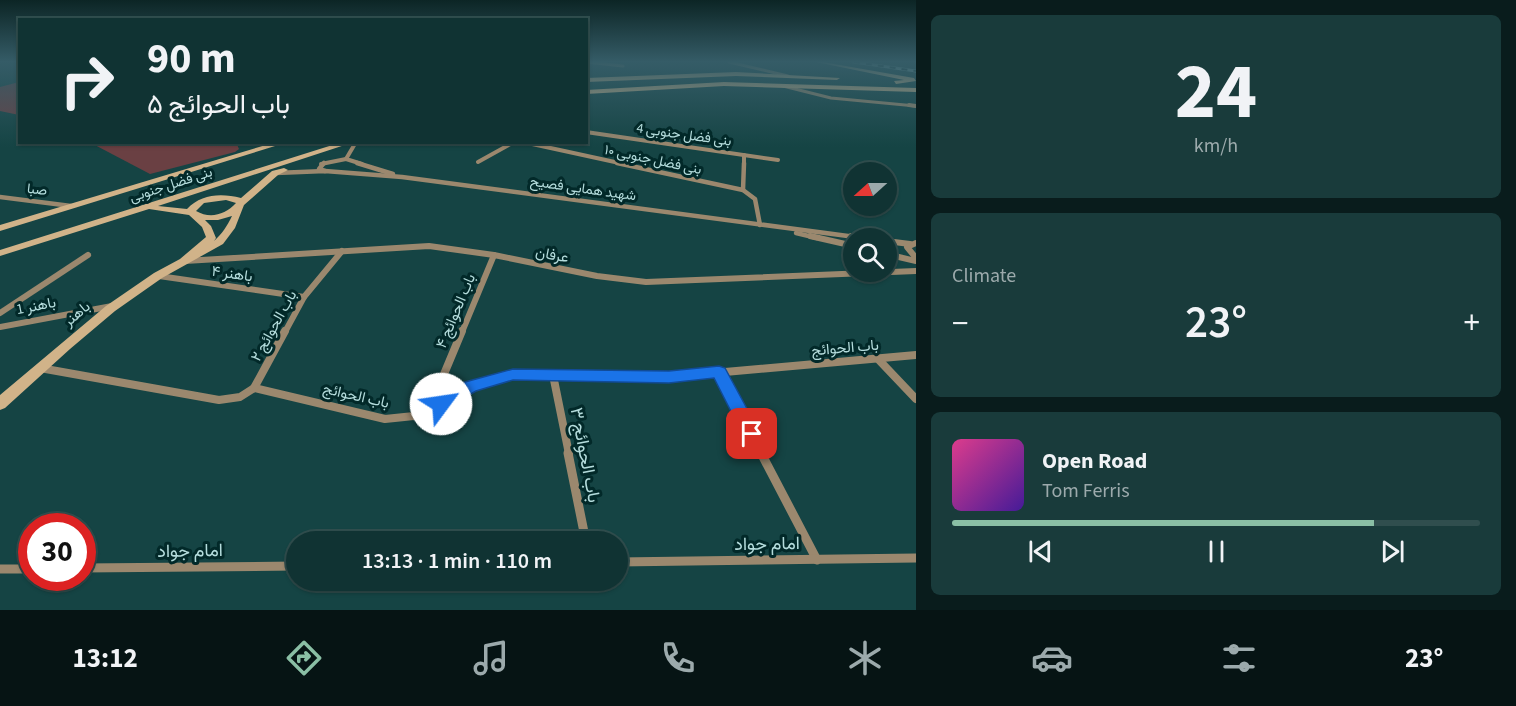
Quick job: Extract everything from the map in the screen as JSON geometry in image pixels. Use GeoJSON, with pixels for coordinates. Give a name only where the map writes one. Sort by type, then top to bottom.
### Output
{"type":"FeatureCollection","features":[{"type":"Feature","properties":{"kind":"main road"},"geometry":{"type":"LineString","coordinates":[[242,156],[246,144]]}},
{"type":"Feature","properties":{"kind":"main road","name":"بنی فضل جنوبی"},"geometry":{"type":"LineString","coordinates":[[0,228],[279,144]]}},
{"type":"Feature","properties":{"kind":"main road","name":"بنی فضل جنوبی"},"geometry":{"type":"LineString","coordinates":[[0,253],[346,144]]}},
{"type":"Feature","properties":{"kind":"main road","name":"باهنر"},"geometry":{"type":"LineString","coordinates":[[2,400],[112,306],[157,275],[222,242],[232,227],[240,204],[275,173],[333,153],[346,144]]}},
{"type":"Feature","properties":{"kind":"main road"},"geometry":{"type":"LineString","coordinates":[[140,209],[178,209],[193,214],[221,216],[240,204],[233,198],[209,199],[195,205],[193,214]]}},
{"type":"Feature","properties":{"kind":"main road","name":"باهنر"},"geometry":{"type":"LineString","coordinates":[[184,261],[211,238],[206,226],[193,214]]}},
{"type":"Feature","properties":{"kind":"street"},"geometry":{"type":"LineString","coordinates":[[801,90],[823,97],[916,106]]}},
{"type":"Feature","properties":{"kind":"street","name":"بنی فضل جنوبی 4"},"geometry":{"type":"LineString","coordinates":[[588,132],[778,160]]}},
{"type":"Feature","properties":{"kind":"street"},"geometry":{"type":"LineString","coordinates":[[324,171],[319,169],[322,163],[346,159],[355,144]]}},
{"type":"Feature","properties":{"kind":"street"},"geometry":{"type":"LineString","coordinates":[[478,162],[510,144]]}},
{"type":"Feature","properties":{"kind":"street","name":"بنی فضل جنوبی ۱۰"},"geometry":{"type":"LineString","coordinates":[[532,144],[743,190]]}},
{"type":"Feature","properties":{"kind":"street"},"geometry":{"type":"LineString","coordinates":[[744,155],[743,190],[755,199],[760,225]]}},
{"type":"Feature","properties":{"kind":"street","name":"شهید همایی فصیح"},"geometry":{"type":"LineString","coordinates":[[346,159],[402,177]]}},
{"type":"Feature","properties":{"kind":"street","name":"شهید همایی فصیح"},"geometry":{"type":"LineString","coordinates":[[275,173],[324,171],[402,177],[843,235]]}},
{"type":"Feature","properties":{"kind":"street","name":"صبا"},"geometry":{"type":"LineString","coordinates":[[0,197],[71,206]]}},
{"type":"Feature","properties":{"kind":"street","name":"شهید همایی فصیح"},"geometry":{"type":"LineString","coordinates":[[760,225],[843,244]]}},
{"type":"Feature","properties":{"kind":"street"},"geometry":{"type":"LineString","coordinates":[[897,242],[913,244]]}},
{"type":"Feature","properties":{"kind":"street"},"geometry":{"type":"LineString","coordinates":[[913,244],[907,251],[916,260]]}},
{"type":"Feature","properties":{"kind":"street","name":"عرفان"},"geometry":{"type":"LineString","coordinates":[[184,261],[429,246],[494,255],[597,276],[646,282],[916,271]]}},
{"type":"Feature","properties":{"kind":"street","name":"باب الحوائج ۲"},"geometry":{"type":"LineString","coordinates":[[254,388],[304,297],[342,251]]}},
{"type":"Feature","properties":{"kind":"street"},"geometry":{"type":"LineString","coordinates":[[0,313],[88,255]]}},
{"type":"Feature","properties":{"kind":"street","name":"باب الحوائج ۴"},"geometry":{"type":"LineString","coordinates":[[429,410],[494,255]]}},
{"type":"Feature","properties":{"kind":"street"},"geometry":{"type":"LineString","coordinates":[[897,256],[916,260]]}},
{"type":"Feature","properties":{"kind":"street","name":"باهنر ۴"},"geometry":{"type":"LineString","coordinates":[[157,275],[304,297]]}},
{"type":"Feature","properties":{"kind":"street","name":"باهنر 1"},"geometry":{"type":"LineString","coordinates":[[0,327],[112,306]]}},
{"type":"Feature","properties":{"kind":"street","name":"باب الحوائج"},"geometry":{"type":"LineString","coordinates":[[254,388],[385,419],[414,416],[453,399],[470,387],[513,375],[669,377],[916,355]]}},
{"type":"Feature","properties":{"kind":"street"},"geometry":{"type":"LineString","coordinates":[[878,359],[916,399]]}},
{"type":"Feature","properties":{"kind":"street"},"geometry":{"type":"LineString","coordinates":[[39,368],[219,400],[240,397],[254,388]]}},
{"type":"Feature","properties":{"kind":"street"},"geometry":{"type":"LineString","coordinates":[[719,372],[817,560]]}},
{"type":"Feature","properties":{"kind":"street","name":"باب الحوائج ۳"},"geometry":{"type":"LineString","coordinates":[[553,375],[584,531]]}},
{"type":"Feature","properties":{"kind":"street","name":"امام جواد"},"geometry":{"type":"LineString","coordinates":[[628,562],[916,558]]}},
{"type":"Feature","properties":{"kind":"street","name":"امام جواد"},"geometry":{"type":"LineString","coordinates":[[96,568],[286,566]]}},
{"type":"Feature","properties":{"kind":"street"},"geometry":{"type":"LineString","coordinates":[[0,569],[18,569]]}},
{"type":"Feature","properties":{"kind":"shaded area"},"geometry":{"type":"Polygon","coordinates":[[[0,90],[18,90],[18,115],[0,111],[0,90]]]}},
{"type":"Feature","properties":{"kind":"shaded area"},"geometry":{"type":"Polygon","coordinates":[[[93,144],[237,144],[239,149],[235,152],[150,174],[93,144]]]}},
{"type":"Feature","properties":{"kind":"route"},"geometry":{"type":"LineString","coordinates":[[441,404],[470,387],[513,375],[669,377],[719,372],[752,434]]}}]}
